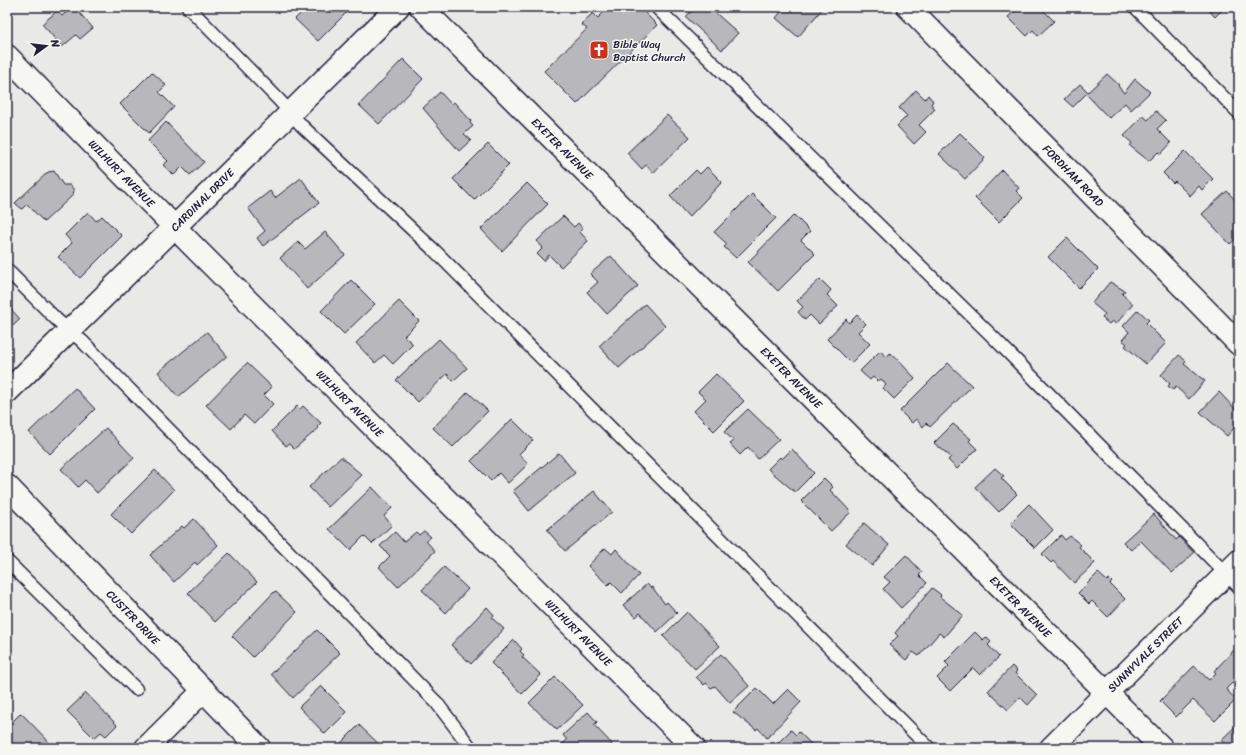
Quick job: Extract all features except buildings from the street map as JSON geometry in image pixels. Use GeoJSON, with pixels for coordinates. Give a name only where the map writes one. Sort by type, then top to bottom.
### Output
{"type":"FeatureCollection","features":[{"type":"Feature","properties":{"kind":"street","name":"CARDINAL DRIVE"},"geometry":{"type":"LineString","coordinates":[[7,392],[398,7]]}},
{"type":"Feature","properties":{"kind":"street","name":"EXETER AVENUE"},"geometry":{"type":"LineString","coordinates":[[421,7],[1162,748]]}},
{"type":"Feature","properties":{"kind":"street","name":"FORDHAM ROAD"},"geometry":{"type":"LineString","coordinates":[[908,7],[1239,344]]}},
{"type":"Feature","properties":{"kind":"street","name":"WILHURT AVENUE"},"geometry":{"type":"LineString","coordinates":[[7,56],[694,748]]}},
{"type":"Feature","properties":{"kind":"street","name":"CUSTER DRIVE"},"geometry":{"type":"LineString","coordinates":[[7,486],[259,748]]}},
{"type":"Feature","properties":{"kind":"street","name":"SUNNYVALE STREET"},"geometry":{"type":"LineString","coordinates":[[1051,748],[1107,692],[1235,574]]}},
{"type":"Feature","properties":{"kind":"street"},"geometry":{"type":"LineString","coordinates":[[146,748],[204,690]]}},
{"type":"Feature","properties":{"kind":"lane"},"geometry":{"type":"LineString","coordinates":[[188,7],[291,114],[435,251],[929,748]]}},
{"type":"Feature","properties":{"kind":"lane"},"geometry":{"type":"LineString","coordinates":[[656,7],[1235,574]]}},
{"type":"Feature","properties":{"kind":"lane"},"geometry":{"type":"LineString","coordinates":[[1135,7],[1239,113]]}},
{"type":"Feature","properties":{"kind":"lane"},"geometry":{"type":"LineString","coordinates":[[7,270],[70,331],[436,702],[471,748]]}},
{"type":"Feature","properties":{"kind":"lane"},"geometry":{"type":"LineString","coordinates":[[7,561],[136,689]]}},
{"type":"Feature","properties":{"kind":"place","name":"Bible Way Baptist Church"},"geometry":{"type":"Point","coordinates":[599,50]}}]}
